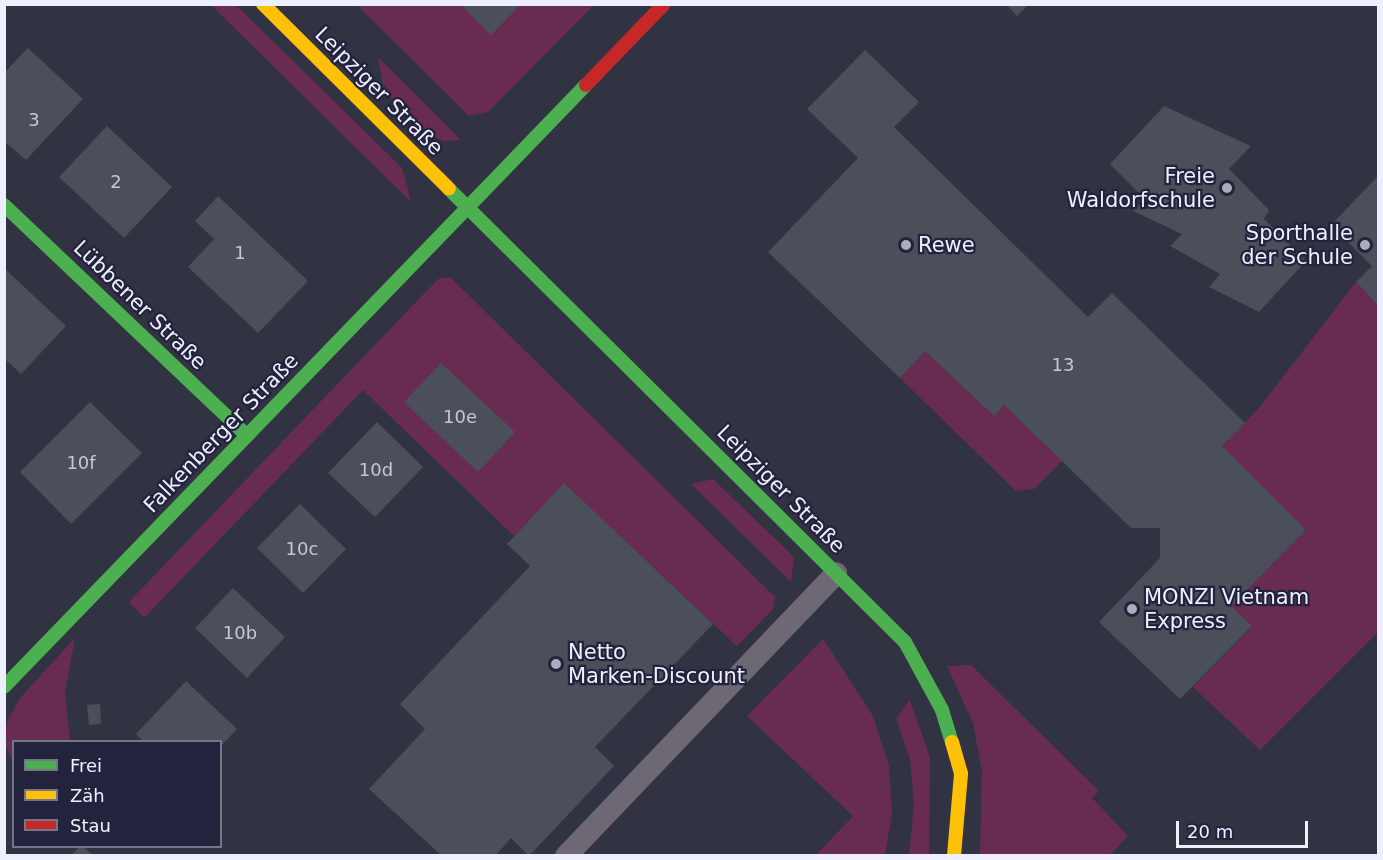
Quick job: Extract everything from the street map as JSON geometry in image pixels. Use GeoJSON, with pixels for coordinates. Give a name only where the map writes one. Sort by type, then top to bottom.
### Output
{"type":"FeatureCollection","features":[{"type":"Feature","properties":{"kind":"street","name":"Leipziger Straße"},"geometry":{"type":"LineString","coordinates":[[263,4],[905,642],[942,710],[961,774],[954,855]]}},
{"type":"Feature","properties":{"kind":"street"},"geometry":{"type":"LineString","coordinates":[[466,207],[664,4]]}},
{"type":"Feature","properties":{"kind":"street","name":"Lübbener Straße"},"geometry":{"type":"LineString","coordinates":[[4,205],[246,435]]}},
{"type":"Feature","properties":{"kind":"street","name":"Falkenberger Straße"},"geometry":{"type":"LineString","coordinates":[[4,687],[466,207]]}},
{"type":"Feature","properties":{"kind":"lane"},"geometry":{"type":"LineString","coordinates":[[566,855],[836,573]]}},
{"type":"Feature","properties":{"kind":"shaded area"},"geometry":{"type":"Polygon","coordinates":[[[211,5],[236,5],[402,168],[411,202],[211,5]]]}},
{"type":"Feature","properties":{"kind":"shaded area"},"geometry":{"type":"Polygon","coordinates":[[[357,5],[594,5],[488,112],[469,116],[357,5]]]}},
{"type":"Feature","properties":{"kind":"shaded area"},"geometry":{"type":"Polygon","coordinates":[[[378,57],[461,140],[443,141],[428,133],[384,90],[378,57]]]}},
{"type":"Feature","properties":{"kind":"shaded area"},"geometry":{"type":"Polygon","coordinates":[[[450,277],[775,597],[773,609],[737,646],[564,484],[514,536],[363,390],[144,618],[129,602],[438,279],[450,277]]]}},
{"type":"Feature","properties":{"kind":"shaded area"},"geometry":{"type":"Polygon","coordinates":[[[1356,282],[1378,305],[1378,632],[1260,750],[1193,687],[1252,627],[1231,606],[1306,530],[1222,446],[1259,408],[1356,282]]]}},
{"type":"Feature","properties":{"kind":"shaded area"},"geometry":{"type":"Polygon","coordinates":[[[925,351],[994,416],[1004,405],[1062,461],[1034,489],[1016,491],[900,378],[925,351]]]}},
{"type":"Feature","properties":{"kind":"shaded area"},"geometry":{"type":"Polygon","coordinates":[[[713,479],[794,557],[791,582],[691,484],[713,479]]]}},
{"type":"Feature","properties":{"kind":"shaded area"},"geometry":{"type":"Polygon","coordinates":[[[75,638],[65,692],[70,740],[12,740],[12,759],[5,745],[7,722],[20,698],[75,638]]]}},
{"type":"Feature","properties":{"kind":"shaded area"},"geometry":{"type":"Polygon","coordinates":[[[823,639],[873,716],[889,766],[892,814],[885,855],[816,855],[853,816],[747,716],[823,639]]]}},
{"type":"Feature","properties":{"kind":"shaded area"},"geometry":{"type":"Polygon","coordinates":[[[971,665],[1099,791],[1092,798],[1128,836],[1110,855],[980,855],[982,771],[973,723],[947,666],[971,665]]]}},
{"type":"Feature","properties":{"kind":"shaded area"},"geometry":{"type":"Polygon","coordinates":[[[910,700],[930,758],[929,855],[909,855],[914,805],[910,759],[896,718],[910,700]]]}},
{"type":"Feature","properties":{"kind":"building"},"geometry":{"type":"Polygon","coordinates":[[[460,4],[521,4],[491,35],[460,4]]]}},
{"type":"Feature","properties":{"kind":"building"},"geometry":{"type":"Polygon","coordinates":[[[1006,4],[1029,4],[1017,16],[1006,4]]]}},
{"type":"Feature","properties":{"kind":"building"},"geometry":{"type":"Polygon","coordinates":[[[28,48],[83,99],[26,160],[4,141],[4,73],[28,48]]]}},
{"type":"Feature","properties":{"kind":"building"},"geometry":{"type":"Polygon","coordinates":[[[865,50],[919,102],[894,127],[1088,317],[1112,293],[1245,423],[1222,446],[1306,530],[1231,606],[1252,626],[1180,699],[1099,622],[1160,558],[1160,528],[1131,528],[1004,405],[994,416],[925,351],[900,378],[768,252],[858,158],[807,109],[865,50]]]}},
{"type":"Feature","properties":{"kind":"building"},"geometry":{"type":"Polygon","coordinates":[[[1164,106],[1251,146],[1229,169],[1269,210],[1264,219],[1306,261],[1259,312],[1209,287],[1220,274],[1170,246],[1182,234],[1133,211],[1145,199],[1110,164],[1164,106]]]}},
{"type":"Feature","properties":{"kind":"building"},"geometry":{"type":"Polygon","coordinates":[[[107,126],[172,187],[124,238],[59,177],[107,126]]]}},
{"type":"Feature","properties":{"kind":"building","name":"Sporthalle der Schule"},"geometry":{"type":"Polygon","coordinates":[[[1378,176],[1378,305],[1356,282],[1372,266],[1331,225],[1378,176]]]}},
{"type":"Feature","properties":{"kind":"building"},"geometry":{"type":"Polygon","coordinates":[[[218,196],[308,281],[258,333],[188,267],[214,239],[195,221],[218,196]]]}},
{"type":"Feature","properties":{"kind":"building"},"geometry":{"type":"Polygon","coordinates":[[[4,268],[66,326],[21,374],[4,358],[4,268]]]}},
{"type":"Feature","properties":{"kind":"building"},"geometry":{"type":"Polygon","coordinates":[[[441,363],[515,432],[478,472],[404,402],[441,363]]]}},
{"type":"Feature","properties":{"kind":"building"},"geometry":{"type":"Polygon","coordinates":[[[90,402],[142,453],[71,524],[20,472],[90,402]]]}},
{"type":"Feature","properties":{"kind":"building"},"geometry":{"type":"Polygon","coordinates":[[[377,422],[423,467],[375,517],[328,473],[377,422]]]}},
{"type":"Feature","properties":{"kind":"building","name":"Netto Marken-Discount"},"geometry":{"type":"Polygon","coordinates":[[[564,483],[713,624],[595,747],[614,766],[529,856],[511,838],[495,856],[442,856],[369,789],[425,729],[400,704],[530,566],[507,544],[564,483]]]}},
{"type":"Feature","properties":{"kind":"building"},"geometry":{"type":"Polygon","coordinates":[[[300,504],[346,549],[303,593],[257,548],[300,504]]]}},
{"type":"Feature","properties":{"kind":"building"},"geometry":{"type":"Polygon","coordinates":[[[233,588],[285,637],[247,678],[195,628],[233,588]]]}},
{"type":"Feature","properties":{"kind":"building"},"geometry":{"type":"Polygon","coordinates":[[[186,681],[237,729],[222,745],[222,740],[142,740],[136,734],[186,681]]]}},
{"type":"Feature","properties":{"kind":"building"},"geometry":{"type":"Polygon","coordinates":[[[100,704],[101,724],[89,725],[87,705],[100,704]]]}},
{"type":"Feature","properties":{"kind":"building"},"geometry":{"type":"Polygon","coordinates":[[[78,848],[85,848],[93,856],[71,856],[78,848]]]}},
{"type":"Feature","properties":{"kind":"traffic: fast"},"geometry":{"type":"LineString","coordinates":[[4,687],[586,85]]}},
{"type":"Feature","properties":{"kind":"traffic: fast"},"geometry":{"type":"LineString","coordinates":[[449,189],[905,642],[942,710],[952,742]]}},
{"type":"Feature","properties":{"kind":"traffic: fast"},"geometry":{"type":"LineString","coordinates":[[4,205],[246,435]]}},
{"type":"Feature","properties":{"kind":"traffic: slow"},"geometry":{"type":"LineString","coordinates":[[263,4],[449,189]]}},
{"type":"Feature","properties":{"kind":"traffic: slow"},"geometry":{"type":"LineString","coordinates":[[952,742],[961,774],[954,856]]}},
{"type":"Feature","properties":{"kind":"traffic: jam"},"geometry":{"type":"LineString","coordinates":[[586,85],[664,4]]}},
{"type":"Feature","properties":{"kind":"place","name":"Freie Waldorfschule"},"geometry":{"type":"Point","coordinates":[1227,188]}},
{"type":"Feature","properties":{"kind":"place","name":"Rewe"},"geometry":{"type":"Point","coordinates":[906,245]}},
{"type":"Feature","properties":{"kind":"place","name":"Sporthalle der Schule"},"geometry":{"type":"Point","coordinates":[1365,245]}},
{"type":"Feature","properties":{"kind":"place","name":"MONZI Vietnam Express"},"geometry":{"type":"Point","coordinates":[1132,609]}},
{"type":"Feature","properties":{"kind":"place","name":"Netto Marken-Discount"},"geometry":{"type":"Point","coordinates":[556,664]}}]}
